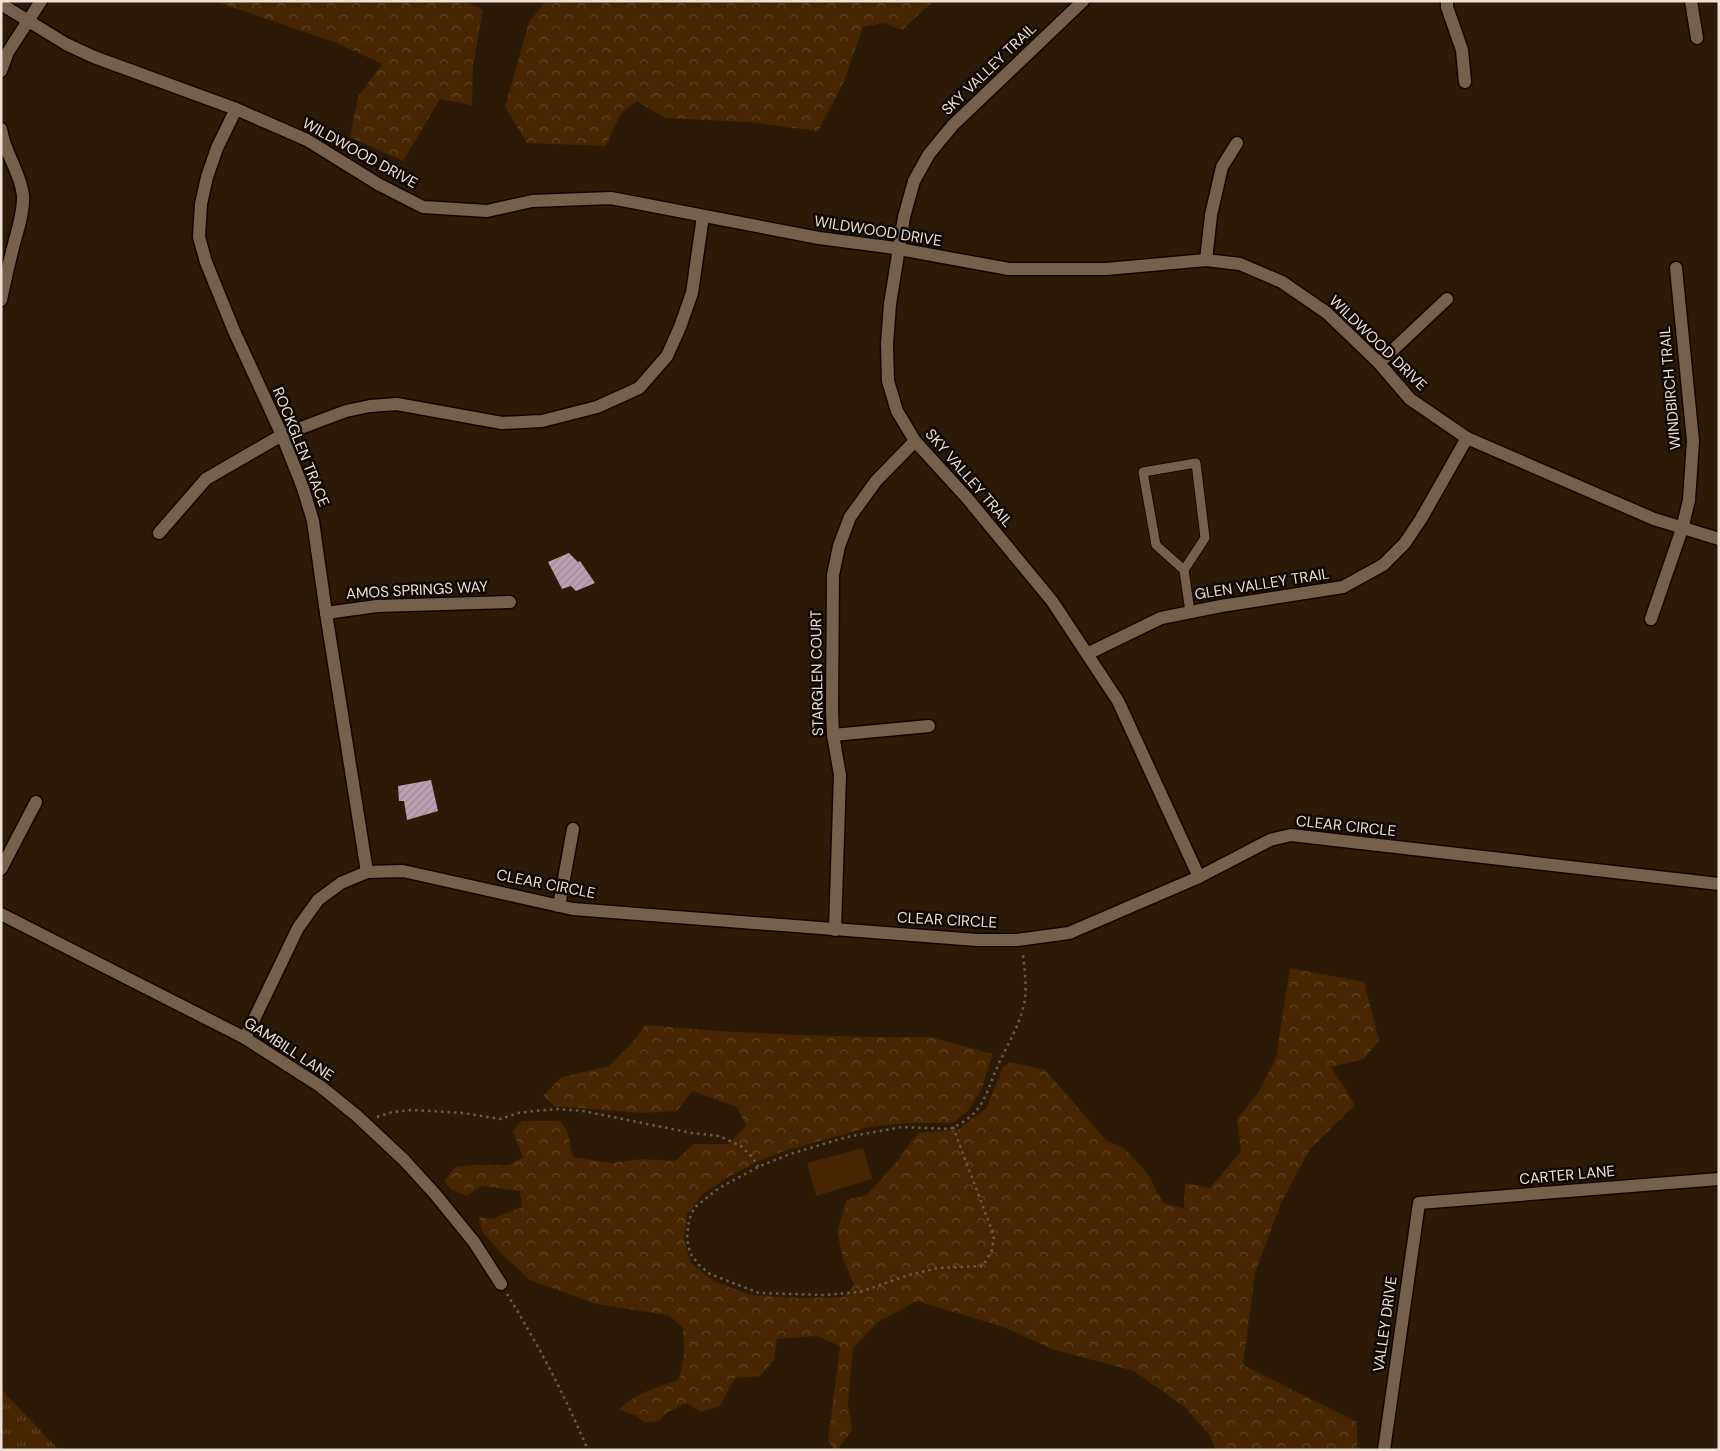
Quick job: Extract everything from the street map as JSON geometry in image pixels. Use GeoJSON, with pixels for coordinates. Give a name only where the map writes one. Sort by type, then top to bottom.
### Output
{"type":"FeatureCollection","features":[{"type":"Feature","properties":{"kind":"street"},"geometry":{"type":"LineString","coordinates":[[1,72],[8,52],[41,1]]}},
{"type":"Feature","properties":{"kind":"street","name":"SKY VALLEY TRAIL"},"geometry":{"type":"LineString","coordinates":[[1083,1],[953,125],[929,154],[914,181],[904,217],[888,324],[886,344],[888,381],[897,410],[915,441],[967,498],[1052,601],[1118,701],[1198,877]]}},
{"type":"Feature","properties":{"kind":"street"},"geometry":{"type":"LineString","coordinates":[[1447,1],[1447,8],[1462,50],[1465,82]]}},
{"type":"Feature","properties":{"kind":"street"},"geometry":{"type":"LineString","coordinates":[[1691,1],[1697,38]]}},
{"type":"Feature","properties":{"kind":"street","name":"WILDWOOD DRIVE"},"geometry":{"type":"LineString","coordinates":[[1,4],[66,44],[105,62],[236,109],[307,140],[378,184],[423,207],[487,211],[532,201],[611,198],[819,238],[1009,269],[1106,269],[1206,260],[1240,264],[1282,282],[1327,313],[1379,363],[1410,399],[1467,438],[1654,519],[1719,539]]}},
{"type":"Feature","properties":{"kind":"street","name":"ROCKGLEN TRACE"},"geometry":{"type":"LineString","coordinates":[[236,109],[217,148],[207,177],[201,204],[199,237],[206,262],[234,331],[282,435],[303,488],[313,521],[367,872]]}},
{"type":"Feature","properties":{"kind":"street"},"geometry":{"type":"LineString","coordinates":[[1,130],[17,170],[23,195],[22,218],[1,300]]}},
{"type":"Feature","properties":{"kind":"street"},"geometry":{"type":"LineString","coordinates":[[1206,260],[1211,215],[1222,167],[1237,143]]}},
{"type":"Feature","properties":{"kind":"street"},"geometry":{"type":"LineString","coordinates":[[159,533],[206,479],[282,435],[346,410],[397,404],[502,422],[542,421],[597,407],[639,388],[667,356],[680,327],[692,293],[703,216]]}},
{"type":"Feature","properties":{"kind":"street","name":"WINDBIRCH TRAIL"},"geometry":{"type":"LineString","coordinates":[[1651,619],[1690,500],[1693,441],[1676,268]]}},
{"type":"Feature","properties":{"kind":"street"},"geometry":{"type":"LineString","coordinates":[[1379,363],[1447,299]]}},
{"type":"Feature","properties":{"kind":"street","name":"GLEN VALLEY TRAIL"},"geometry":{"type":"LineString","coordinates":[[1087,654],[1161,618],[1343,587],[1383,565],[1405,543],[1421,519],[1467,438]]}},
{"type":"Feature","properties":{"kind":"street","name":"STARGLEN COURT"},"geometry":{"type":"LineString","coordinates":[[835,930],[840,775],[833,735],[832,709],[833,575],[839,546],[850,517],[876,481],[915,441]]}},
{"type":"Feature","properties":{"kind":"street","name":"AMOS SPRINGS WAY"},"geometry":{"type":"LineString","coordinates":[[326,613],[377,606],[510,602]]}},
{"type":"Feature","properties":{"kind":"street"},"geometry":{"type":"LineString","coordinates":[[833,735],[929,726]]}},
{"type":"Feature","properties":{"kind":"street"},"geometry":{"type":"LineString","coordinates":[[1,869],[36,802]]}},
{"type":"Feature","properties":{"kind":"street"},"geometry":{"type":"LineString","coordinates":[[559,906],[573,829]]}},
{"type":"Feature","properties":{"kind":"street","name":"CLEAR CIRCLE"},"geometry":{"type":"LineString","coordinates":[[245,1038],[301,924],[318,900],[341,883],[367,872],[403,871],[573,909],[977,940],[1017,940],[1069,933],[1198,877],[1270,840],[1291,835],[1719,884]]}},
{"type":"Feature","properties":{"kind":"street","name":"GAMBILL LANE"},"geometry":{"type":"LineString","coordinates":[[1,914],[245,1038],[320,1086],[365,1123],[404,1160],[435,1194],[474,1242],[501,1284]]}},
{"type":"Feature","properties":{"kind":"street","name":"CARTER LANE"},"geometry":{"type":"LineString","coordinates":[[1419,1203],[1719,1178]]}},
{"type":"Feature","properties":{"kind":"street","name":"VALLEY DRIVE"},"geometry":{"type":"LineString","coordinates":[[1384,1450],[1419,1203]]}},
{"type":"Feature","properties":{"kind":"lane"},"geometry":{"type":"LineString","coordinates":[[1184,570],[1205,538],[1196,463],[1143,472],[1156,545],[1184,570],[1190,612]]}},
{"type":"Feature","properties":{"kind":"path"},"geometry":{"type":"LineString","coordinates":[[953,1127],[994,1236],[992,1250],[984,1266],[938,1268],[909,1275],[860,1292],[824,1295],[759,1293],[721,1280],[710,1274],[699,1265],[690,1253],[687,1238],[689,1220],[694,1208],[718,1188],[758,1167],[790,1154],[847,1137],[902,1127],[953,1127],[975,1112],[987,1094],[996,1070],[1020,1021],[1025,997],[1023,953]]}},
{"type":"Feature","properties":{"kind":"path"},"geometry":{"type":"LineString","coordinates":[[365,1123],[392,1112],[412,1110],[500,1119],[535,1111],[558,1109],[718,1136],[741,1146],[753,1158],[758,1167]]}},
{"type":"Feature","properties":{"kind":"path"},"geometry":{"type":"LineString","coordinates":[[501,1284],[554,1378],[588,1450]]}},
{"type":"Feature","properties":{"kind":"green space"},"geometry":{"type":"Polygon","coordinates":[[[214,1],[464,1],[483,10],[473,65],[472,105],[440,99],[403,161],[350,137],[358,97],[382,64],[337,43],[214,1]]]}},
{"type":"Feature","properties":{"kind":"green space"},"geometry":{"type":"Polygon","coordinates":[[[546,1],[933,1],[902,30],[884,23],[863,27],[843,84],[818,131],[747,122],[665,118],[637,101],[620,115],[606,146],[527,143],[505,107],[529,22],[546,1]]]}},
{"type":"Feature","properties":{"kind":"green space"},"geometry":{"type":"Polygon","coordinates":[[[1290,968],[1364,982],[1379,1040],[1364,1059],[1331,1067],[1355,1105],[1310,1149],[1281,1203],[1255,1273],[1243,1365],[1357,1422],[1357,1450],[1215,1450],[1211,1437],[1186,1408],[1134,1371],[1055,1350],[1003,1327],[917,1301],[878,1322],[853,1348],[848,1404],[852,1430],[837,1450],[828,1441],[840,1346],[817,1336],[777,1339],[774,1360],[760,1376],[735,1378],[720,1406],[701,1412],[686,1403],[666,1413],[660,1420],[645,1423],[636,1416],[619,1409],[640,1395],[679,1380],[684,1355],[683,1328],[668,1315],[596,1304],[530,1280],[482,1232],[479,1217],[492,1219],[522,1207],[520,1191],[482,1186],[467,1196],[452,1190],[444,1181],[455,1167],[509,1165],[523,1157],[513,1131],[522,1121],[561,1121],[568,1134],[573,1157],[611,1163],[641,1159],[675,1161],[694,1144],[728,1144],[746,1126],[737,1107],[692,1091],[677,1111],[641,1113],[554,1106],[543,1096],[562,1077],[609,1066],[634,1041],[645,1025],[801,1035],[930,1037],[993,1054],[981,1091],[969,1110],[953,1123],[906,1123],[870,1127],[787,1150],[758,1161],[725,1179],[703,1194],[687,1214],[684,1240],[691,1263],[715,1282],[752,1295],[800,1298],[844,1297],[854,1285],[843,1259],[837,1231],[847,1200],[867,1195],[898,1160],[918,1133],[957,1130],[986,1109],[1003,1067],[1011,1062],[1045,1070],[1106,1140],[1125,1149],[1148,1174],[1163,1203],[1184,1208],[1185,1183],[1210,1188],[1241,1151],[1237,1119],[1258,1093],[1276,1058],[1290,968]]]}},
{"type":"Feature","properties":{"kind":"green space"},"geometry":{"type":"Polygon","coordinates":[[[863,1148],[872,1179],[816,1196],[807,1163],[863,1148]]]}},
{"type":"Feature","properties":{"kind":"green space"},"geometry":{"type":"Polygon","coordinates":[[[1,1389],[59,1450],[1,1450],[1,1389]]]}},
{"type":"Feature","properties":{"kind":"building"},"geometry":{"type":"Polygon","coordinates":[[[569,553],[578,562],[580,561],[595,583],[576,591],[571,586],[562,589],[548,562],[569,553]]]}},
{"type":"Feature","properties":{"kind":"building"},"geometry":{"type":"Polygon","coordinates":[[[431,780],[438,811],[407,820],[404,801],[399,801],[398,786],[431,780]]]}}]}
